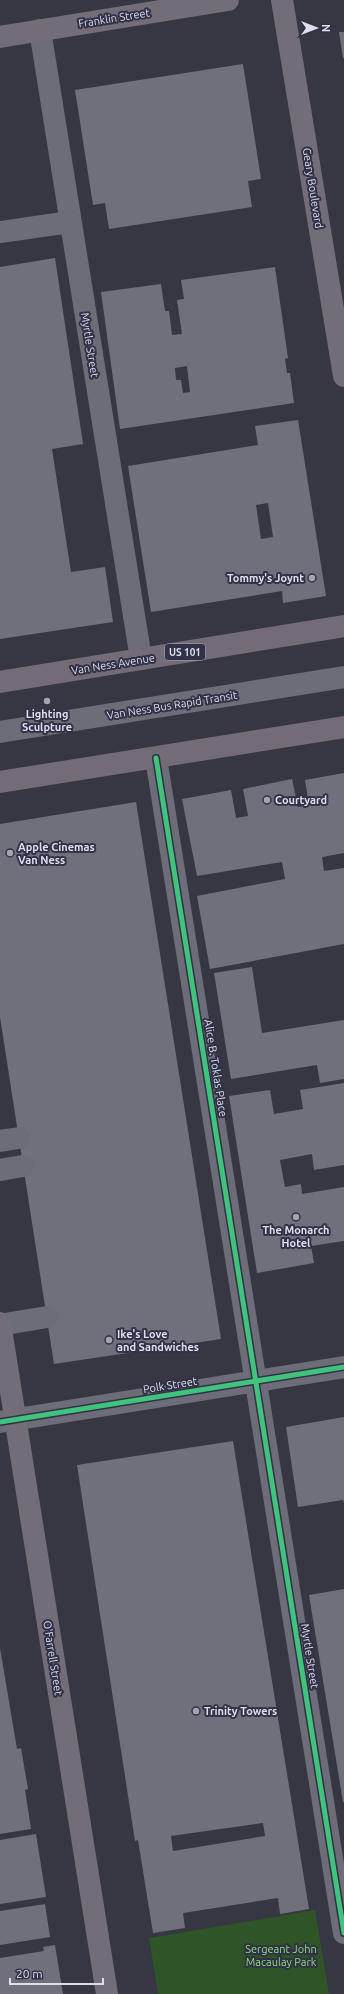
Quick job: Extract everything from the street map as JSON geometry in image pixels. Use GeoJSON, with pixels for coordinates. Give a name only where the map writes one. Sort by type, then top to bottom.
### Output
{"type":"FeatureCollection","features":[{"type":"Feature","properties":{"kind":"highway","name":"Van Ness Avenue"},"geometry":{"type":"LineString","coordinates":[[0,682],[344,626]]}},
{"type":"Feature","properties":{"kind":"highway"},"geometry":{"type":"LineString","coordinates":[[0,782],[344,727]]}},
{"type":"Feature","properties":{"kind":"main road","name":"Franklin Street"},"geometry":{"type":"LineString","coordinates":[[0,37],[228,0]]}},
{"type":"Feature","properties":{"kind":"main road","name":"Geary Boulevard"},"geometry":{"type":"LineString","coordinates":[[282,0],[339,310],[344,376]]}},
{"type":"Feature","properties":{"kind":"main road","name":"O'Farrell Street"},"geometry":{"type":"LineString","coordinates":[[0,1324],[8,1421],[107,1994]]}},
{"type":"Feature","properties":{"kind":"street","name":"Myrtle Street"},"geometry":{"type":"LineString","coordinates":[[40,30],[141,660]]}},
{"type":"Feature","properties":{"kind":"street"},"geometry":{"type":"LineString","coordinates":[[0,232],[70,222]]}},
{"type":"Feature","properties":{"kind":"street","name":"Van Ness Bus Rapid Transit"},"geometry":{"type":"LineString","coordinates":[[0,732],[344,677]]}},
{"type":"Feature","properties":{"kind":"street","name":"Alice B. Toklas Place"},"geometry":{"type":"LineString","coordinates":[[156,758],[256,1381]]}},
{"type":"Feature","properties":{"kind":"street"},"geometry":{"type":"LineString","coordinates":[[0,1170],[23,1166]]}},
{"type":"Feature","properties":{"kind":"street"},"geometry":{"type":"LineString","coordinates":[[0,1324],[47,1317]]}},
{"type":"Feature","properties":{"kind":"street","name":"Polk Street"},"geometry":{"type":"LineString","coordinates":[[8,1421],[344,1367]]}},
{"type":"Feature","properties":{"kind":"street","name":"Myrtle Street"},"geometry":{"type":"LineString","coordinates":[[256,1381],[344,1934]]}},
{"type":"Feature","properties":{"kind":"green space","name":"Sergeant John Macaulay Park"},"geometry":{"type":"Polygon","coordinates":[[[315,1910],[329,1994],[158,1994],[149,1938],[315,1910]]]}},
{"type":"Feature","properties":{"kind":"building"},"geometry":{"type":"Polygon","coordinates":[[[339,32],[344,32],[344,58],[343,58],[339,32]]]}},
{"type":"Feature","properties":{"kind":"building"},"geometry":{"type":"Polygon","coordinates":[[[243,64],[261,179],[248,181],[252,207],[109,229],[105,203],[93,205],[75,90],[243,64]]]}},
{"type":"Feature","properties":{"kind":"building"},"geometry":{"type":"Polygon","coordinates":[[[55,258],[83,444],[52,449],[71,572],[105,567],[113,622],[0,639],[0,267],[55,258]]]}},
{"type":"Feature","properties":{"kind":"building"},"geometry":{"type":"Polygon","coordinates":[[[275,267],[288,358],[285,359],[287,373],[290,373],[294,403],[120,429],[101,292],[161,284],[165,311],[169,311],[172,335],[182,334],[177,300],[184,299],[181,280],[275,267]],[[187,366],[175,368],[176,380],[181,380],[183,393],[190,392],[187,366]]]}},
{"type":"Feature","properties":{"kind":"building"},"geometry":{"type":"Polygon","coordinates":[[[298,420],[326,596],[283,603],[282,591],[151,612],[128,466],[258,445],[255,426],[298,420]],[[268,503],[256,505],[261,539],[273,537],[268,503]]]}},
{"type":"Feature","properties":{"kind":"building"},"geometry":{"type":"Polygon","coordinates":[[[344,773],[344,853],[322,857],[324,871],[344,868],[344,944],[210,969],[197,896],[285,879],[282,862],[197,876],[182,799],[231,790],[236,818],[248,816],[243,789],[292,779],[298,807],[309,805],[305,780],[344,773]]]}},
{"type":"Feature","properties":{"kind":"building"},"geometry":{"type":"Polygon","coordinates":[[[136,802],[221,1339],[54,1364],[0,1017],[0,824],[136,802]]]}},
{"type":"Feature","properties":{"kind":"building"},"geometry":{"type":"Polygon","coordinates":[[[252,967],[262,1033],[344,1020],[344,1079],[320,1083],[317,1065],[231,1079],[214,973],[252,967]]]}},
{"type":"Feature","properties":{"kind":"building"},"geometry":{"type":"Polygon","coordinates":[[[344,1083],[344,1165],[314,1170],[312,1154],[280,1160],[285,1187],[301,1184],[302,1194],[344,1187],[344,1241],[311,1246],[314,1263],[257,1273],[229,1096],[270,1090],[274,1114],[303,1109],[300,1090],[344,1083]]]}},
{"type":"Feature","properties":{"kind":"building"},"geometry":{"type":"Polygon","coordinates":[[[344,1417],[344,1503],[343,1500],[298,1507],[286,1427],[344,1417]]]}},
{"type":"Feature","properties":{"kind":"building","name":"Trinity Towers"},"geometry":{"type":"Polygon","coordinates":[[[233,1441],[309,1909],[280,1914],[278,1898],[183,1913],[185,1928],[153,1933],[138,1840],[135,1841],[77,1465],[233,1441]],[[263,1823],[171,1836],[173,1851],[265,1836],[263,1823]]]}},
{"type":"Feature","properties":{"kind":"building"},"geometry":{"type":"Polygon","coordinates":[[[344,1589],[344,1802],[343,1802],[309,1595],[344,1589]]]}},
{"type":"Feature","properties":{"kind":"building"},"geometry":{"type":"Polygon","coordinates":[[[0,1648],[17,1749],[21,1748],[28,1789],[25,1790],[31,1829],[0,1834],[0,1648]]]}},
{"type":"Feature","properties":{"kind":"building"},"geometry":{"type":"Polygon","coordinates":[[[36,1834],[46,1897],[0,1904],[0,1840],[36,1834]]]}},
{"type":"Feature","properties":{"kind":"building"},"geometry":{"type":"Polygon","coordinates":[[[45,1904],[50,1937],[0,1945],[0,1911],[45,1904]]]}},
{"type":"Feature","properties":{"kind":"building"},"geometry":{"type":"Polygon","coordinates":[[[55,1945],[63,1994],[0,1994],[0,1958],[44,1951],[43,1947],[55,1945]]]}},
{"type":"Feature","properties":{"kind":"cycle path"},"geometry":{"type":"LineString","coordinates":[[156,758],[344,1933]]}},
{"type":"Feature","properties":{"kind":"cycle path"},"geometry":{"type":"LineString","coordinates":[[0,1422],[344,1367]]}},
{"type":"Feature","properties":{"kind":"place","name":"Tommy's Joynt"},"geometry":{"type":"Point","coordinates":[312,578]}},
{"type":"Feature","properties":{"kind":"place","name":"Lighting Sculpture"},"geometry":{"type":"Point","coordinates":[47,701]}},
{"type":"Feature","properties":{"kind":"place","name":"Courtyard"},"geometry":{"type":"Point","coordinates":[267,800]}},
{"type":"Feature","properties":{"kind":"place","name":"Apple Cinemas Van Ness"},"geometry":{"type":"Point","coordinates":[10,853]}},
{"type":"Feature","properties":{"kind":"place","name":"The Monarch Hotel"},"geometry":{"type":"Point","coordinates":[296,1217]}},
{"type":"Feature","properties":{"kind":"place","name":"Ike's Love and Sandwiches"},"geometry":{"type":"Point","coordinates":[109,1340]}},
{"type":"Feature","properties":{"kind":"place","name":"Trinity Towers"},"geometry":{"type":"Point","coordinates":[196,1711]}}]}
